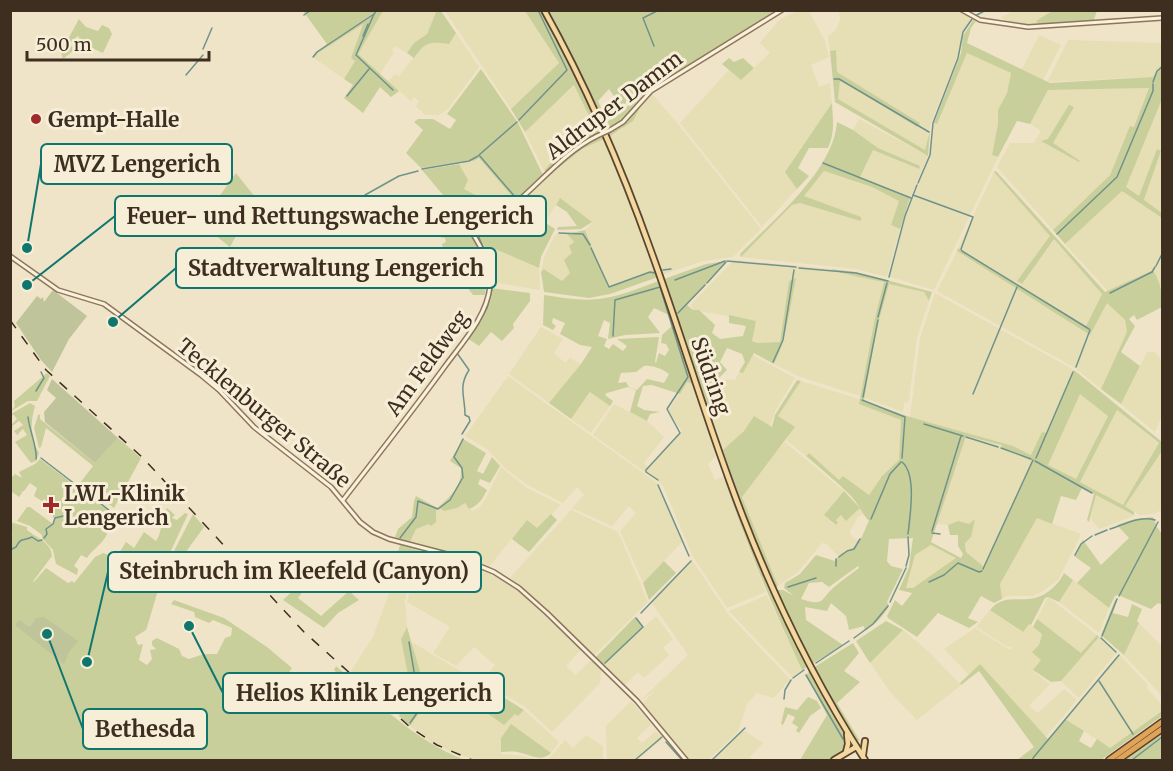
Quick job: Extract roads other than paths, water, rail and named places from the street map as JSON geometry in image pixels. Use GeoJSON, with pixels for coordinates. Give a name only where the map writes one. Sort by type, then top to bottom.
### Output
{"type":"FeatureCollection","features":[{"type":"Feature","properties":{"kind":"highway"},"geometry":{"type":"LineString","coordinates":[[1109,760],[1162,722]]}},
{"type":"Feature","properties":{"kind":"highway"},"geometry":{"type":"LineString","coordinates":[[1118,760],[1162,729]]}},
{"type":"Feature","properties":{"kind":"main road","name":"Südring"},"geometry":{"type":"LineString","coordinates":[[544,10],[594,110],[624,180],[733,491],[775,594],[813,674],[864,759]]}},
{"type":"Feature","properties":{"kind":"main road"},"geometry":{"type":"LineString","coordinates":[[846,753],[847,732]]}},
{"type":"Feature","properties":{"kind":"main road"},"geometry":{"type":"LineString","coordinates":[[864,759],[865,741]]}},
{"type":"Feature","properties":{"kind":"main road"},"geometry":{"type":"LineString","coordinates":[[834,760],[856,747]]}},
{"type":"Feature","properties":{"kind":"street","name":"Aldruper Damm"},"geometry":{"type":"LineString","coordinates":[[471,231],[498,217],[531,190],[573,150],[623,122],[651,91],[782,10]]}},
{"type":"Feature","properties":{"kind":"street"},"geometry":{"type":"LineString","coordinates":[[962,10],[980,20],[1022,27],[1162,18]]}},
{"type":"Feature","properties":{"kind":"street","name":"Am Feldweg"},"geometry":{"type":"LineString","coordinates":[[344,500],[428,390],[479,317],[487,300],[490,275],[484,250],[471,231]]}},
{"type":"Feature","properties":{"kind":"street","name":"Tecklenburger Straße"},"geometry":{"type":"LineString","coordinates":[[10,256],[58,290],[99,301],[211,383],[252,426],[331,487],[360,522],[379,535],[458,557],[494,572],[519,588],[637,702],[686,760]]}},
{"type":"Feature","properties":{"kind":"waterway"},"geometry":{"type":"LineString","coordinates":[[304,15],[311,10]]}},
{"type":"Feature","properties":{"kind":"waterway"},"geometry":{"type":"LineString","coordinates":[[313,57],[377,10]]}},
{"type":"Feature","properties":{"kind":"waterway"},"geometry":{"type":"LineString","coordinates":[[519,120],[567,70],[538,10]]}},
{"type":"Feature","properties":{"kind":"waterway"},"geometry":{"type":"LineString","coordinates":[[654,46],[643,18],[659,10]]}},
{"type":"Feature","properties":{"kind":"waterway"},"geometry":{"type":"LineString","coordinates":[[975,16],[986,10]]}},
{"type":"Feature","properties":{"kind":"waterway"},"geometry":{"type":"LineString","coordinates":[[374,14],[356,55],[393,90]]}},
{"type":"Feature","properties":{"kind":"waterway"},"geometry":{"type":"LineString","coordinates":[[918,183],[930,155],[933,123],[958,58],[963,32],[972,19]]}},
{"type":"Feature","properties":{"kind":"waterway"},"geometry":{"type":"LineString","coordinates":[[363,36],[368,24]]}},
{"type":"Feature","properties":{"kind":"waterway"},"geometry":{"type":"LineString","coordinates":[[203,49],[212,28]]}},
{"type":"Feature","properties":{"kind":"waterway"},"geometry":{"type":"LineString","coordinates":[[186,75],[203,55]]}},
{"type":"Feature","properties":{"kind":"waterway"},"geometry":{"type":"LineString","coordinates":[[1153,82],[1157,71],[1162,67]]}},
{"type":"Feature","properties":{"kind":"waterway"},"geometry":{"type":"LineString","coordinates":[[347,96],[369,69]]}},
{"type":"Feature","properties":{"kind":"waterway"},"geometry":{"type":"LineString","coordinates":[[834,79],[839,79],[929,132]]}},
{"type":"Feature","properties":{"kind":"waterway"},"geometry":{"type":"LineString","coordinates":[[1057,234],[1117,177],[1153,91],[1153,84]]}},
{"type":"Feature","properties":{"kind":"waterway"},"geometry":{"type":"LineString","coordinates":[[505,208],[516,198],[479,155],[517,122]]}},
{"type":"Feature","properties":{"kind":"waterway"},"geometry":{"type":"LineString","coordinates":[[422,169],[469,161],[478,156]]}},
{"type":"Feature","properties":{"kind":"waterway"},"geometry":{"type":"LineString","coordinates":[[823,163],[911,198]]}},
{"type":"Feature","properties":{"kind":"waterway"},"geometry":{"type":"LineString","coordinates":[[365,195],[399,176],[418,171]]}},
{"type":"Feature","properties":{"kind":"waterway"},"geometry":{"type":"LineString","coordinates":[[889,277],[905,216],[917,185]]}},
{"type":"Feature","properties":{"kind":"waterway"},"geometry":{"type":"LineString","coordinates":[[913,195],[973,217],[962,251],[1089,329]]}},
{"type":"Feature","properties":{"kind":"waterway"},"geometry":{"type":"LineString","coordinates":[[489,226],[477,233],[489,260],[492,283]]}},
{"type":"Feature","properties":{"kind":"waterway"},"geometry":{"type":"LineString","coordinates":[[440,232],[471,234]]}},
{"type":"Feature","properties":{"kind":"waterway"},"geometry":{"type":"LineString","coordinates":[[559,233],[583,234],[590,245]]}},
{"type":"Feature","properties":{"kind":"waterway"},"geometry":{"type":"LineString","coordinates":[[591,248],[609,287],[650,272],[654,273]]}},
{"type":"Feature","properties":{"kind":"waterway"},"geometry":{"type":"LineString","coordinates":[[1156,266],[1162,254]]}},
{"type":"Feature","properties":{"kind":"waterway"},"geometry":{"type":"LineString","coordinates":[[675,280],[725,261]]}},
{"type":"Feature","properties":{"kind":"waterway"},"geometry":{"type":"LineString","coordinates":[[727,261],[796,267]]}},
{"type":"Feature","properties":{"kind":"waterway"},"geometry":{"type":"LineString","coordinates":[[707,283],[726,262]]}},
{"type":"Feature","properties":{"kind":"waterway"},"geometry":{"type":"LineString","coordinates":[[1110,293],[1152,272],[1155,267]]}},
{"type":"Feature","properties":{"kind":"waterway"},"geometry":{"type":"LineString","coordinates":[[799,268],[856,273],[888,281]]}},
{"type":"Feature","properties":{"kind":"waterway"},"geometry":{"type":"LineString","coordinates":[[663,270],[671,269]]}},
{"type":"Feature","properties":{"kind":"waterway"},"geometry":{"type":"LineString","coordinates":[[773,362],[783,340],[794,270]]}},
{"type":"Feature","properties":{"kind":"waterway"},"geometry":{"type":"LineString","coordinates":[[878,317],[887,283]]}},
{"type":"Feature","properties":{"kind":"waterway"},"geometry":{"type":"LineString","coordinates":[[678,313],[705,285]]}},
{"type":"Feature","properties":{"kind":"waterway"},"geometry":{"type":"LineString","coordinates":[[613,336],[615,300],[660,287],[688,377],[667,409],[680,433],[646,470],[658,480]]}},
{"type":"Feature","properties":{"kind":"waterway"},"geometry":{"type":"LineString","coordinates":[[973,394],[1017,287]]}},
{"type":"Feature","properties":{"kind":"waterway"},"geometry":{"type":"LineString","coordinates":[[480,321],[487,308],[492,289]]}},
{"type":"Feature","properties":{"kind":"waterway"},"geometry":{"type":"LineString","coordinates":[[863,397],[878,320]]}},
{"type":"Feature","properties":{"kind":"waterway"},"geometry":{"type":"LineString","coordinates":[[468,339],[479,323]]}},
{"type":"Feature","properties":{"kind":"waterway"},"geometry":{"type":"LineString","coordinates":[[1076,367],[1090,330]]}},
{"type":"Feature","properties":{"kind":"waterway"},"geometry":{"type":"LineString","coordinates":[[462,434],[470,421],[465,415],[463,392],[469,370],[457,353],[467,340]]}},
{"type":"Feature","properties":{"kind":"waterway"},"geometry":{"type":"LineString","coordinates":[[36,391],[44,378],[41,372]]}},
{"type":"Feature","properties":{"kind":"waterway"},"geometry":{"type":"LineString","coordinates":[[1036,458],[1073,372]]}},
{"type":"Feature","properties":{"kind":"waterway"},"geometry":{"type":"LineString","coordinates":[[862,400],[905,417],[902,458]]}},
{"type":"Feature","properties":{"kind":"waterway"},"geometry":{"type":"LineString","coordinates":[[28,417],[36,459]]}},
{"type":"Feature","properties":{"kind":"waterway"},"geometry":{"type":"LineString","coordinates":[[924,424],[963,436]]}},
{"type":"Feature","properties":{"kind":"waterway"},"geometry":{"type":"LineString","coordinates":[[932,531],[961,436]]}},
{"type":"Feature","properties":{"kind":"waterway"},"geometry":{"type":"LineString","coordinates":[[966,437],[998,447]]}},
{"type":"Feature","properties":{"kind":"waterway"},"geometry":{"type":"LineString","coordinates":[[463,439],[454,457],[462,468],[463,478]]}},
{"type":"Feature","properties":{"kind":"waterway"},"geometry":{"type":"LineString","coordinates":[[1001,448],[1031,459]]}},
{"type":"Feature","properties":{"kind":"waterway"},"geometry":{"type":"LineString","coordinates":[[41,458],[97,501]]}},
{"type":"Feature","properties":{"kind":"waterway"},"geometry":{"type":"LineString","coordinates":[[983,569],[1033,460]]}},
{"type":"Feature","properties":{"kind":"waterway"},"geometry":{"type":"LineString","coordinates":[[1035,461],[1092,493]]}},
{"type":"Feature","properties":{"kind":"waterway"},"geometry":{"type":"LineString","coordinates":[[871,519],[890,474],[901,462]]}},
{"type":"Feature","properties":{"kind":"waterway"},"geometry":{"type":"LineString","coordinates":[[902,462],[907,468],[911,485],[908,534]]}},
{"type":"Feature","properties":{"kind":"waterway"},"geometry":{"type":"LineString","coordinates":[[400,538],[416,517],[418,501],[438,509],[450,500],[462,479]]}},
{"type":"Feature","properties":{"kind":"waterway"},"geometry":{"type":"LineString","coordinates":[[658,485],[689,556]]}},
{"type":"Feature","properties":{"kind":"waterway"},"geometry":{"type":"LineString","coordinates":[[100,503],[110,511]]}},
{"type":"Feature","properties":{"kind":"waterway"},"geometry":{"type":"LineString","coordinates":[[44,538],[47,534],[46,529],[53,524],[55,518],[67,515]]}},
{"type":"Feature","properties":{"kind":"waterway"},"geometry":{"type":"LineString","coordinates":[[1110,529],[1138,520],[1155,520]]}},
{"type":"Feature","properties":{"kind":"waterway"},"geometry":{"type":"LineString","coordinates":[[1119,596],[1158,522]]}},
{"type":"Feature","properties":{"kind":"waterway"},"geometry":{"type":"LineString","coordinates":[[1095,535],[1107,530]]}},
{"type":"Feature","properties":{"kind":"waterway"},"geometry":{"type":"LineString","coordinates":[[932,533],[940,534]]}},
{"type":"Feature","properties":{"kind":"waterway"},"geometry":{"type":"LineString","coordinates":[[1075,555],[1081,544],[1092,536]]}},
{"type":"Feature","properties":{"kind":"waterway"},"geometry":{"type":"LineString","coordinates":[[10,550],[22,540],[32,537],[38,541],[42,540]]}},
{"type":"Feature","properties":{"kind":"waterway"},"geometry":{"type":"LineString","coordinates":[[906,566],[909,555],[908,537]]}},
{"type":"Feature","properties":{"kind":"waterway"},"geometry":{"type":"LineString","coordinates":[[839,557],[854,549],[860,539]]}},
{"type":"Feature","properties":{"kind":"waterway"},"geometry":{"type":"LineString","coordinates":[[836,559],[836,566]]}},
{"type":"Feature","properties":{"kind":"waterway"},"geometry":{"type":"LineString","coordinates":[[641,613],[691,561]]}},
{"type":"Feature","properties":{"kind":"waterway"},"geometry":{"type":"LineString","coordinates":[[929,582],[944,575],[958,563],[979,572],[982,571]]}},
{"type":"Feature","properties":{"kind":"waterway"},"geometry":{"type":"LineString","coordinates":[[890,602],[906,568]]}},
{"type":"Feature","properties":{"kind":"waterway"},"geometry":{"type":"LineString","coordinates":[[788,587],[816,578]]}},
{"type":"Feature","properties":{"kind":"waterway"},"geometry":{"type":"LineString","coordinates":[[1102,636],[1117,599]]}},
{"type":"Feature","properties":{"kind":"waterway"},"geometry":{"type":"LineString","coordinates":[[854,638],[873,624],[888,606]]}},
{"type":"Feature","properties":{"kind":"waterway"},"geometry":{"type":"LineString","coordinates":[[605,663],[643,627],[636,618]]}},
{"type":"Feature","properties":{"kind":"waterway"},"geometry":{"type":"LineString","coordinates":[[1101,638],[1116,652]]}},
{"type":"Feature","properties":{"kind":"waterway"},"geometry":{"type":"LineString","coordinates":[[816,663],[849,641]]}},
{"type":"Feature","properties":{"kind":"waterway"},"geometry":{"type":"LineString","coordinates":[[409,642],[414,671],[413,696],[418,706],[417,713],[410,723]]}},
{"type":"Feature","properties":{"kind":"waterway"},"geometry":{"type":"LineString","coordinates":[[1033,760],[1119,655]]}},
{"type":"Feature","properties":{"kind":"waterway"},"geometry":{"type":"LineString","coordinates":[[793,678],[804,670]]}},
{"type":"Feature","properties":{"kind":"waterway"},"geometry":{"type":"LineString","coordinates":[[806,675],[843,739]]}},
{"type":"Feature","properties":{"kind":"waterway"},"geometry":{"type":"LineString","coordinates":[[784,699],[785,690],[791,680]]}},
{"type":"Feature","properties":{"kind":"waterway"},"geometry":{"type":"LineString","coordinates":[[1099,681],[1133,734]]}},
{"type":"Feature","properties":{"kind":"waterway"},"geometry":{"type":"LineString","coordinates":[[712,760],[745,728]]}},
{"type":"Feature","properties":{"kind":"waterway"},"geometry":{"type":"LineString","coordinates":[[635,760],[662,737]]}},
{"type":"Feature","properties":{"kind":"waterway"},"geometry":{"type":"LineString","coordinates":[[1132,760],[1162,737]]}},
{"type":"Feature","properties":{"kind":"waterway"},"geometry":{"type":"LineString","coordinates":[[666,742],[682,760]]}},
{"type":"Feature","properties":{"kind":"railway"},"geometry":{"type":"LineString","coordinates":[[10,320],[46,370],[143,458],[304,632],[411,728],[437,745],[472,760]]}},
{"type":"Feature","properties":{"kind":"place","name":"Gempt-Halle"},"geometry":{"type":"Point","coordinates":[36,119]}},
{"type":"Feature","properties":{"kind":"place","name":"MVZ Lengerich"},"geometry":{"type":"Point","coordinates":[27,248]}},
{"type":"Feature","properties":{"kind":"place","name":"Feuer- und Rettungswache Lengerich"},"geometry":{"type":"Point","coordinates":[27,285]}},
{"type":"Feature","properties":{"kind":"place","name":"Stadtverwaltung Lengerich"},"geometry":{"type":"Point","coordinates":[113,322]}},
{"type":"Feature","properties":{"kind":"place","name":"LWL-Klinik Lengerich"},"geometry":{"type":"Point","coordinates":[51,505]}},
{"type":"Feature","properties":{"kind":"place","name":"Helios Klinik Lengerich"},"geometry":{"type":"Point","coordinates":[189,626]}},
{"type":"Feature","properties":{"kind":"place","name":"Bethesda"},"geometry":{"type":"Point","coordinates":[47,634]}},
{"type":"Feature","properties":{"kind":"place","name":"Steinbruch im Kleefeld (Canyon)"},"geometry":{"type":"Point","coordinates":[87,662]}}]}
